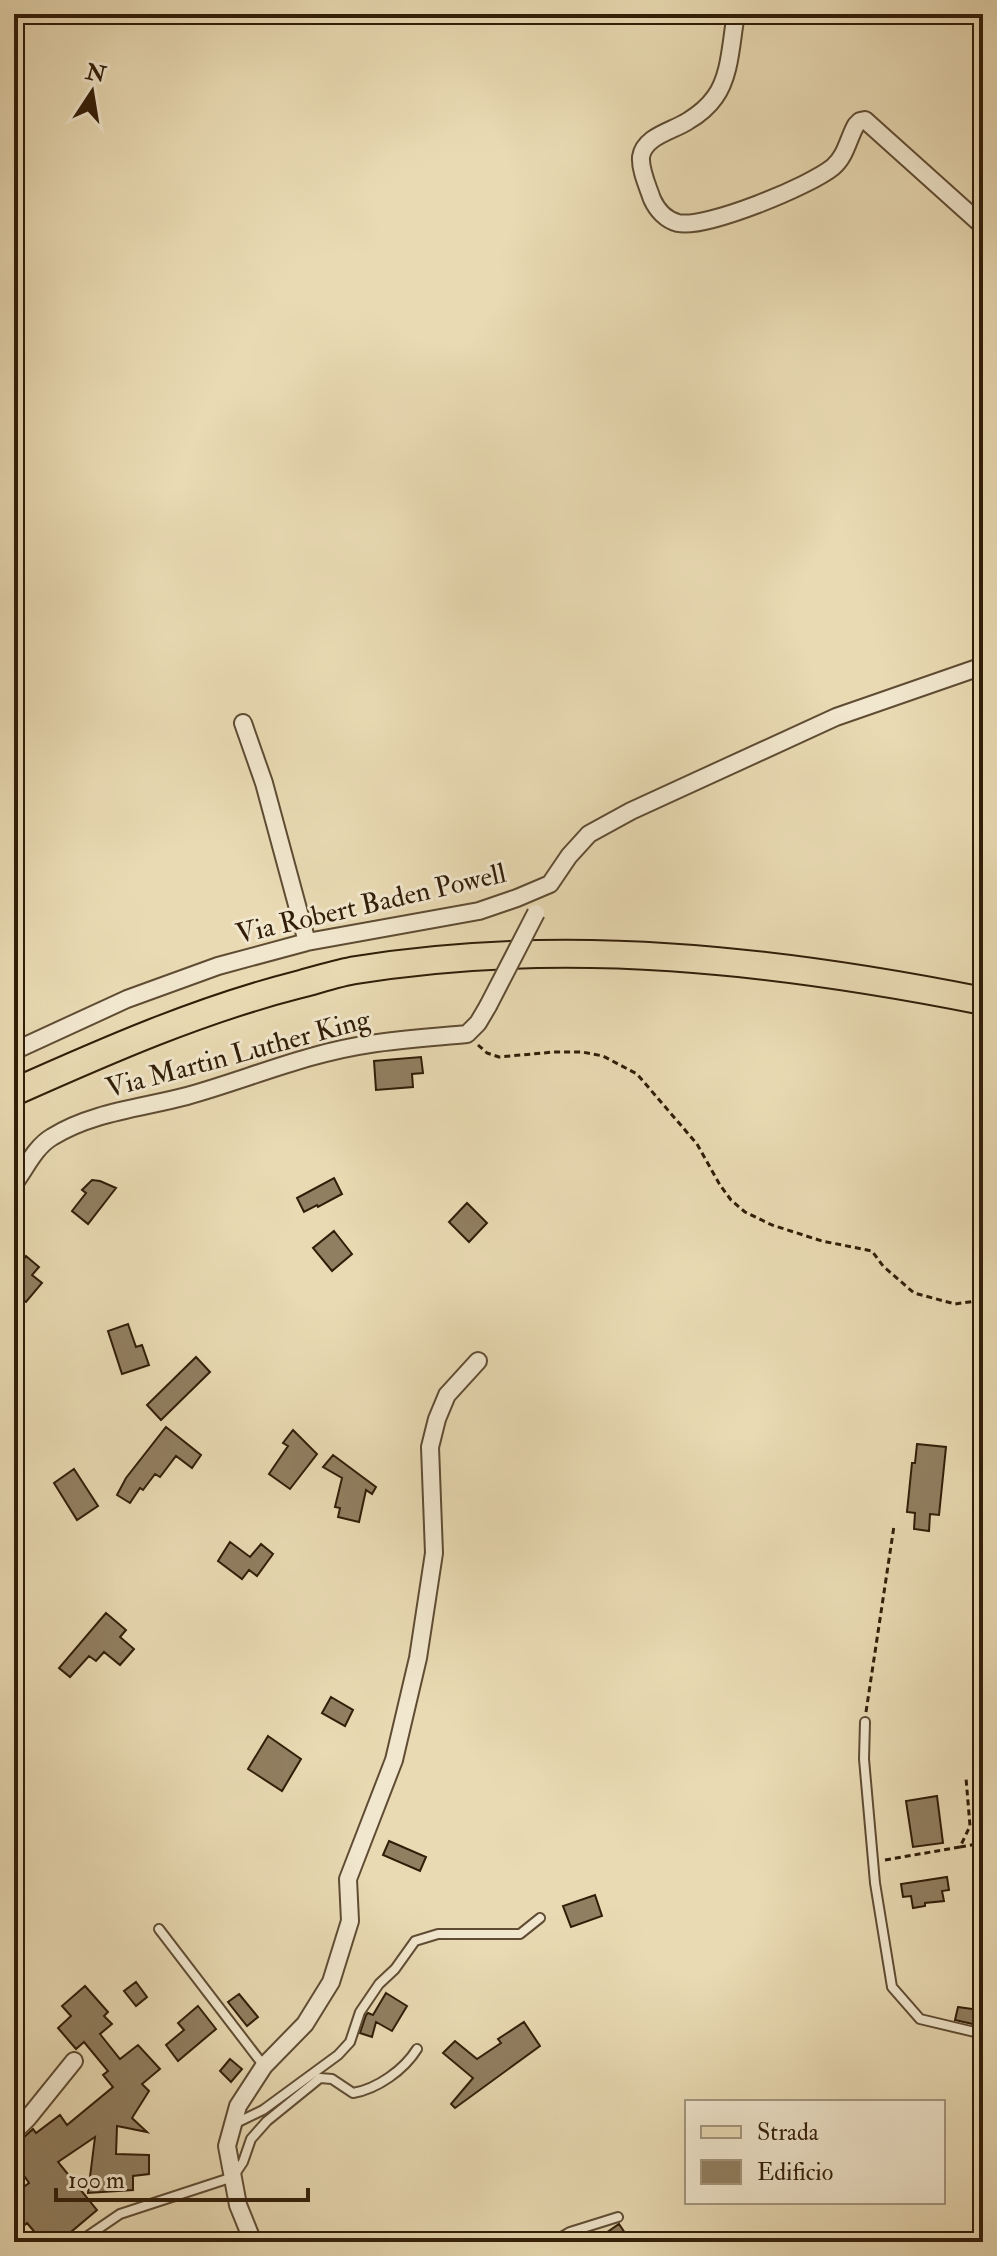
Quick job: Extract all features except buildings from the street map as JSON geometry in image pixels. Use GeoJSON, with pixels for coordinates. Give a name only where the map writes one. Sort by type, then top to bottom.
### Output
{"type":"FeatureCollection","features":[{"type":"Feature","properties":{"kind":"main road"},"geometry":{"type":"LineString","coordinates":[[14,1092],[121,1044],[254,996],[354,970],[479,956],[602,954],[702,959],[883,981],[983,1001]]}},
{"type":"Feature","properties":{"kind":"street"},"geometry":{"type":"LineString","coordinates":[[736,14],[724,82],[715,98],[691,120],[658,136],[644,149],[641,158],[643,168],[653,200],[661,213],[678,223],[704,222],[785,192],[834,166],[856,125],[865,120],[983,226]]}},
{"type":"Feature","properties":{"kind":"street","name":"Via Robert Baden Powell"},"geometry":{"type":"LineString","coordinates":[[14,1051],[127,999],[218,966],[307,942],[479,911],[550,884],[589,834],[631,811],[836,717],[983,666]]}},
{"type":"Feature","properties":{"kind":"street"},"geometry":{"type":"LineString","coordinates":[[243,723],[264,783],[307,942]]}},
{"type":"Feature","properties":{"kind":"street"},"geometry":{"type":"LineString","coordinates":[[467,1034],[488,1006],[550,884]]}},
{"type":"Feature","properties":{"kind":"street","name":"Via Martin Luther King"},"geometry":{"type":"LineString","coordinates":[[14,1184],[35,1153],[50,1138],[93,1119],[369,1044],[467,1034]]}},
{"type":"Feature","properties":{"kind":"street"},"geometry":{"type":"LineString","coordinates":[[253,2242],[238,2205],[227,2146],[238,2106],[264,2066],[305,2024],[331,1982],[350,1921],[348,1879],[394,1760],[418,1658],[434,1553],[430,1447],[447,1395],[478,1361]]}},
{"type":"Feature","properties":{"kind":"street"},"geometry":{"type":"LineString","coordinates":[[14,2132],[74,2061]]}},
{"type":"Feature","properties":{"kind":"lane"},"geometry":{"type":"LineString","coordinates":[[865,1722],[864,1759],[873,1862],[892,1987],[920,2019],[983,2034]]}},
{"type":"Feature","properties":{"kind":"lane"},"geometry":{"type":"LineString","coordinates":[[233,2124],[263,2110],[338,2055],[350,2042],[360,2012],[415,1941],[438,1934],[520,1934],[540,1918]]}},
{"type":"Feature","properties":{"kind":"lane"},"geometry":{"type":"LineString","coordinates":[[159,1929],[264,2066]]}},
{"type":"Feature","properties":{"kind":"lane"},"geometry":{"type":"LineString","coordinates":[[79,2242],[120,2214],[233,2177],[243,2162],[251,2139],[267,2121],[320,2078],[332,2079],[353,2093],[368,2091],[409,2062],[417,2049]]}},
{"type":"Feature","properties":{"kind":"lane"},"geometry":{"type":"LineString","coordinates":[[553,2242],[570,2232],[618,2217]]}},
{"type":"Feature","properties":{"kind":"path"},"geometry":{"type":"LineString","coordinates":[[467,1034],[487,1053],[499,1057],[554,1052],[603,1056],[637,1074],[697,1144],[720,1185],[745,1212],[772,1225],[822,1241],[872,1251],[883,1266],[914,1293],[955,1304],[983,1300]]}},
{"type":"Feature","properties":{"kind":"path"},"geometry":{"type":"LineString","coordinates":[[865,1722],[894,1526]]}},
{"type":"Feature","properties":{"kind":"path"},"geometry":{"type":"LineString","coordinates":[[960,1847],[970,1826],[966,1778]]}},
{"type":"Feature","properties":{"kind":"path"},"geometry":{"type":"LineString","coordinates":[[873,1862],[983,1843]]}}]}
